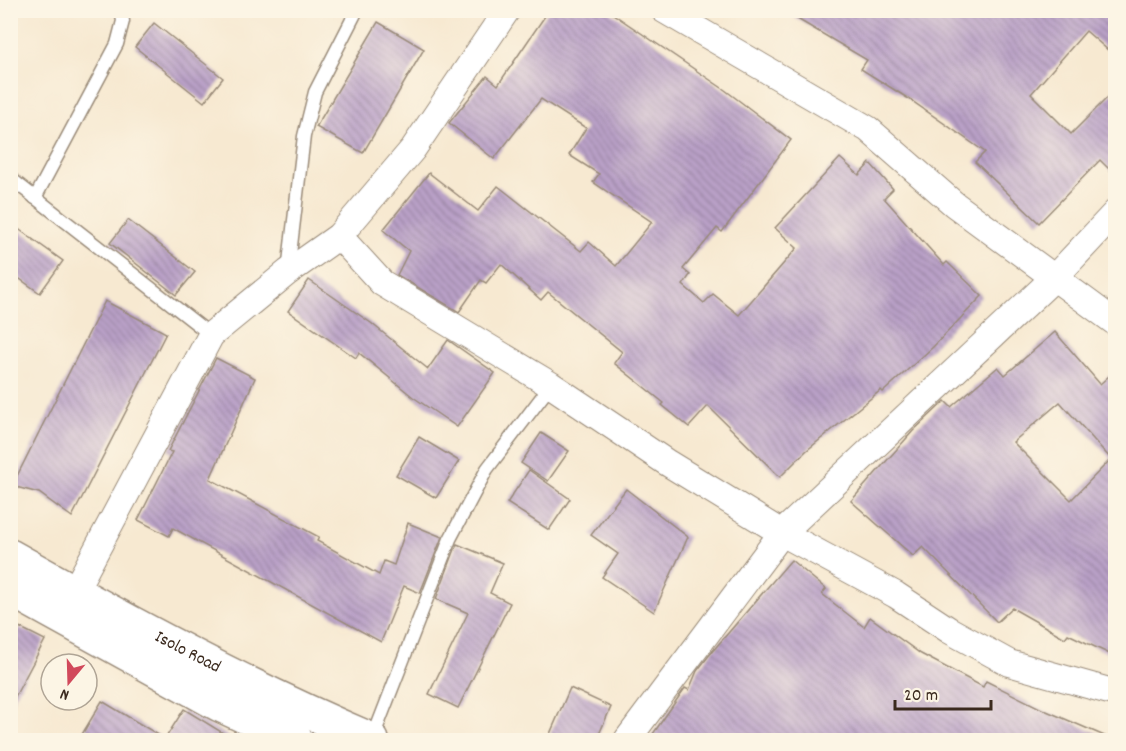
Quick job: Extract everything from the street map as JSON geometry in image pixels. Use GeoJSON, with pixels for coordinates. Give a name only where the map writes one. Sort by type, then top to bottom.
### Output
{"type":"FeatureCollection","features":[{"type":"Feature","properties":{"kind":"main road","name":"Isolo Road"},"geometry":{"type":"LineString","coordinates":[[10,556],[129,623],[285,702],[372,741]]}},
{"type":"Feature","properties":{"kind":"main road","name":"Isolo Road"},"geometry":{"type":"LineString","coordinates":[[15,594],[220,705],[296,741]]}},
{"type":"Feature","properties":{"kind":"street"},"geometry":{"type":"LineString","coordinates":[[74,592],[211,335],[288,272],[339,236],[413,149],[507,10]]}},
{"type":"Feature","properties":{"kind":"street"},"geometry":{"type":"LineString","coordinates":[[664,10],[868,129],[954,204],[1116,323]]}},
{"type":"Feature","properties":{"kind":"street"},"geometry":{"type":"LineString","coordinates":[[627,741],[782,533],[1054,278],[1116,212]]}},
{"type":"Feature","properties":{"kind":"street"},"geometry":{"type":"LineString","coordinates":[[339,236],[382,283],[551,385],[666,462],[782,533],[896,595],[949,630],[1009,663],[1116,693]]}},
{"type":"Feature","properties":{"kind":"lane"},"geometry":{"type":"LineString","coordinates":[[35,198],[117,44],[123,21],[121,10]]}},
{"type":"Feature","properties":{"kind":"lane"},"geometry":{"type":"LineString","coordinates":[[288,272],[304,136],[315,92],[357,10]]}},
{"type":"Feature","properties":{"kind":"lane"},"geometry":{"type":"LineString","coordinates":[[10,178],[211,335]]}},
{"type":"Feature","properties":{"kind":"lane"},"geometry":{"type":"LineString","coordinates":[[372,741],[450,539],[487,469],[551,385]]}},
{"type":"Feature","properties":{"kind":"building"},"geometry":{"type":"Polygon","coordinates":[[[549,10],[607,10],[725,90],[791,140],[722,232],[717,228],[683,269],[690,275],[683,285],[704,303],[713,294],[739,315],[797,248],[775,228],[840,158],[859,175],[870,163],[893,189],[884,198],[944,265],[947,262],[982,296],[933,347],[883,392],[881,390],[806,451],[780,477],[708,406],[689,427],[662,405],[664,403],[614,363],[622,352],[548,292],[541,300],[501,264],[486,283],[481,280],[459,312],[397,275],[409,251],[383,230],[429,173],[478,211],[498,186],[581,251],[589,242],[616,266],[652,222],[593,182],[599,174],[569,155],[586,128],[541,99],[494,159],[449,123],[487,76],[498,85],[549,10]]]}},
{"type":"Feature","properties":{"kind":"building"},"geometry":{"type":"Polygon","coordinates":[[[782,10],[1116,10],[1116,57],[1086,31],[1031,94],[1071,134],[1116,89],[1116,176],[1100,160],[1039,223],[975,162],[985,152],[861,69],[867,60],[782,10]]]}},
{"type":"Feature","properties":{"kind":"building"},"geometry":{"type":"Polygon","coordinates":[[[378,22],[424,49],[363,153],[316,127],[378,22]]]}},
{"type":"Feature","properties":{"kind":"building"},"geometry":{"type":"Polygon","coordinates":[[[154,23],[223,78],[204,102],[135,47],[154,23]]]}},
{"type":"Feature","properties":{"kind":"building"},"geometry":{"type":"Polygon","coordinates":[[[128,220],[195,272],[176,295],[110,243],[128,220]]]}},
{"type":"Feature","properties":{"kind":"building"},"geometry":{"type":"Polygon","coordinates":[[[10,223],[63,261],[40,293],[10,272],[10,223]]]}},
{"type":"Feature","properties":{"kind":"building"},"geometry":{"type":"Polygon","coordinates":[[[309,280],[371,323],[428,369],[448,340],[495,373],[457,427],[413,397],[359,353],[356,358],[288,311],[309,280]]]}},
{"type":"Feature","properties":{"kind":"building"},"geometry":{"type":"Polygon","coordinates":[[[105,301],[166,333],[72,517],[39,493],[12,486],[105,301]]]}},
{"type":"Feature","properties":{"kind":"building"},"geometry":{"type":"Polygon","coordinates":[[[1055,332],[1100,384],[1116,370],[1116,657],[1068,634],[1065,638],[1012,608],[997,622],[923,547],[913,556],[851,501],[913,431],[945,401],[951,407],[998,367],[1005,375],[1055,332]],[[1060,402],[1013,442],[1071,500],[1111,459],[1060,402]]]}},
{"type":"Feature","properties":{"kind":"building"},"geometry":{"type":"Polygon","coordinates":[[[216,358],[255,378],[210,479],[319,537],[317,541],[379,575],[384,561],[394,565],[408,523],[442,537],[420,593],[404,586],[381,642],[173,528],[169,536],[138,520],[172,452],[168,451],[216,358]]]}},
{"type":"Feature","properties":{"kind":"building"},"geometry":{"type":"Polygon","coordinates":[[[541,433],[569,451],[548,481],[521,463],[541,433]]]}},
{"type":"Feature","properties":{"kind":"building"},"geometry":{"type":"Polygon","coordinates":[[[419,437],[459,461],[436,498],[396,475],[419,437]]]}},
{"type":"Feature","properties":{"kind":"building"},"geometry":{"type":"Polygon","coordinates":[[[529,470],[570,499],[549,530],[507,503],[529,470]]]}},
{"type":"Feature","properties":{"kind":"building"},"geometry":{"type":"Polygon","coordinates":[[[626,489],[688,537],[654,612],[602,577],[618,554],[591,535],[626,489]]]}},
{"type":"Feature","properties":{"kind":"building"},"geometry":{"type":"Polygon","coordinates":[[[457,544],[503,563],[490,593],[510,603],[458,708],[429,694],[468,613],[436,599],[457,544]]]}},
{"type":"Feature","properties":{"kind":"building"},"geometry":{"type":"Polygon","coordinates":[[[791,560],[826,589],[822,594],[864,627],[870,617],[921,654],[983,687],[986,681],[1042,709],[1116,741],[648,741],[685,688],[689,690],[697,671],[711,653],[791,560]]]}},
{"type":"Feature","properties":{"kind":"building"},"geometry":{"type":"Polygon","coordinates":[[[19,627],[45,640],[10,706],[10,644],[19,627]]]}},
{"type":"Feature","properties":{"kind":"building"},"geometry":{"type":"Polygon","coordinates":[[[570,688],[611,707],[596,741],[565,741],[550,734],[570,688]]]}},
{"type":"Feature","properties":{"kind":"building"},"geometry":{"type":"Polygon","coordinates":[[[102,701],[165,739],[184,709],[236,741],[78,741],[95,712],[99,712],[102,701]]]}}]}
